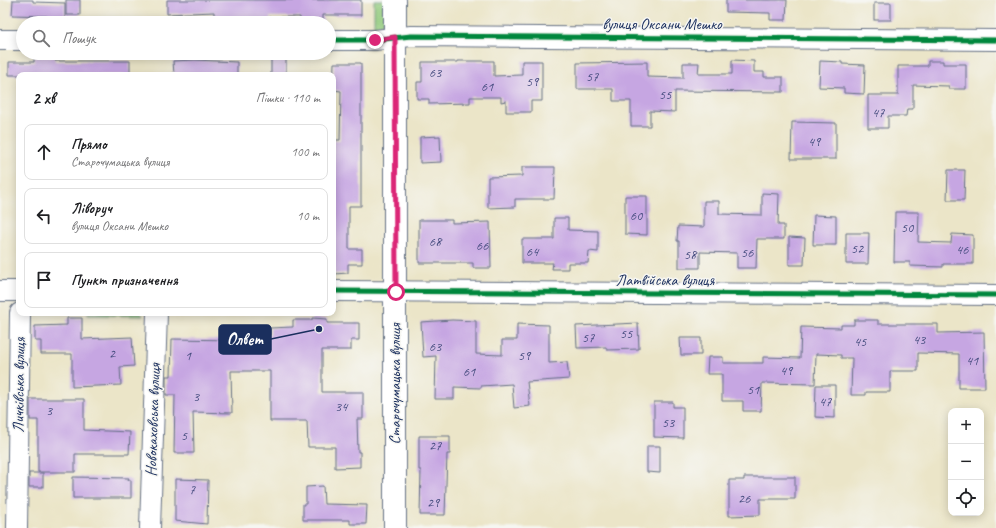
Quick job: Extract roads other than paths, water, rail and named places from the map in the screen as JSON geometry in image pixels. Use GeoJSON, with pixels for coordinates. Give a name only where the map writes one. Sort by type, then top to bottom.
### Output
{"type":"FeatureCollection","features":[{"type":"Feature","properties":{"kind":"street","name":"Старочумацька вулиця"},"geometry":{"type":"LineString","coordinates":[[395,0],[395,528]]}},
{"type":"Feature","properties":{"kind":"street","name":"вулиця Оксани Мешко"},"geometry":{"type":"LineString","coordinates":[[336,40],[375,40],[419,36],[996,40]]}},
{"type":"Feature","properties":{"kind":"street"},"geometry":{"type":"LineString","coordinates":[[0,40],[16,40]]}},
{"type":"Feature","properties":{"kind":"street"},"geometry":{"type":"LineString","coordinates":[[0,291],[16,291]]}},
{"type":"Feature","properties":{"kind":"street","name":"Латвійська вулиця"},"geometry":{"type":"LineString","coordinates":[[336,291],[996,294]]}},
{"type":"Feature","properties":{"kind":"street","name":"Личківська вулиця"},"geometry":{"type":"LineString","coordinates":[[17,528],[20,316]]}},
{"type":"Feature","properties":{"kind":"street","name":"Новокаховська вулиця"},"geometry":{"type":"LineString","coordinates":[[150,528],[157,316]]}},
{"type":"Feature","properties":{"kind":"place","name":"Олвет"},"geometry":{"type":"Point","coordinates":[319,329]}}]}
